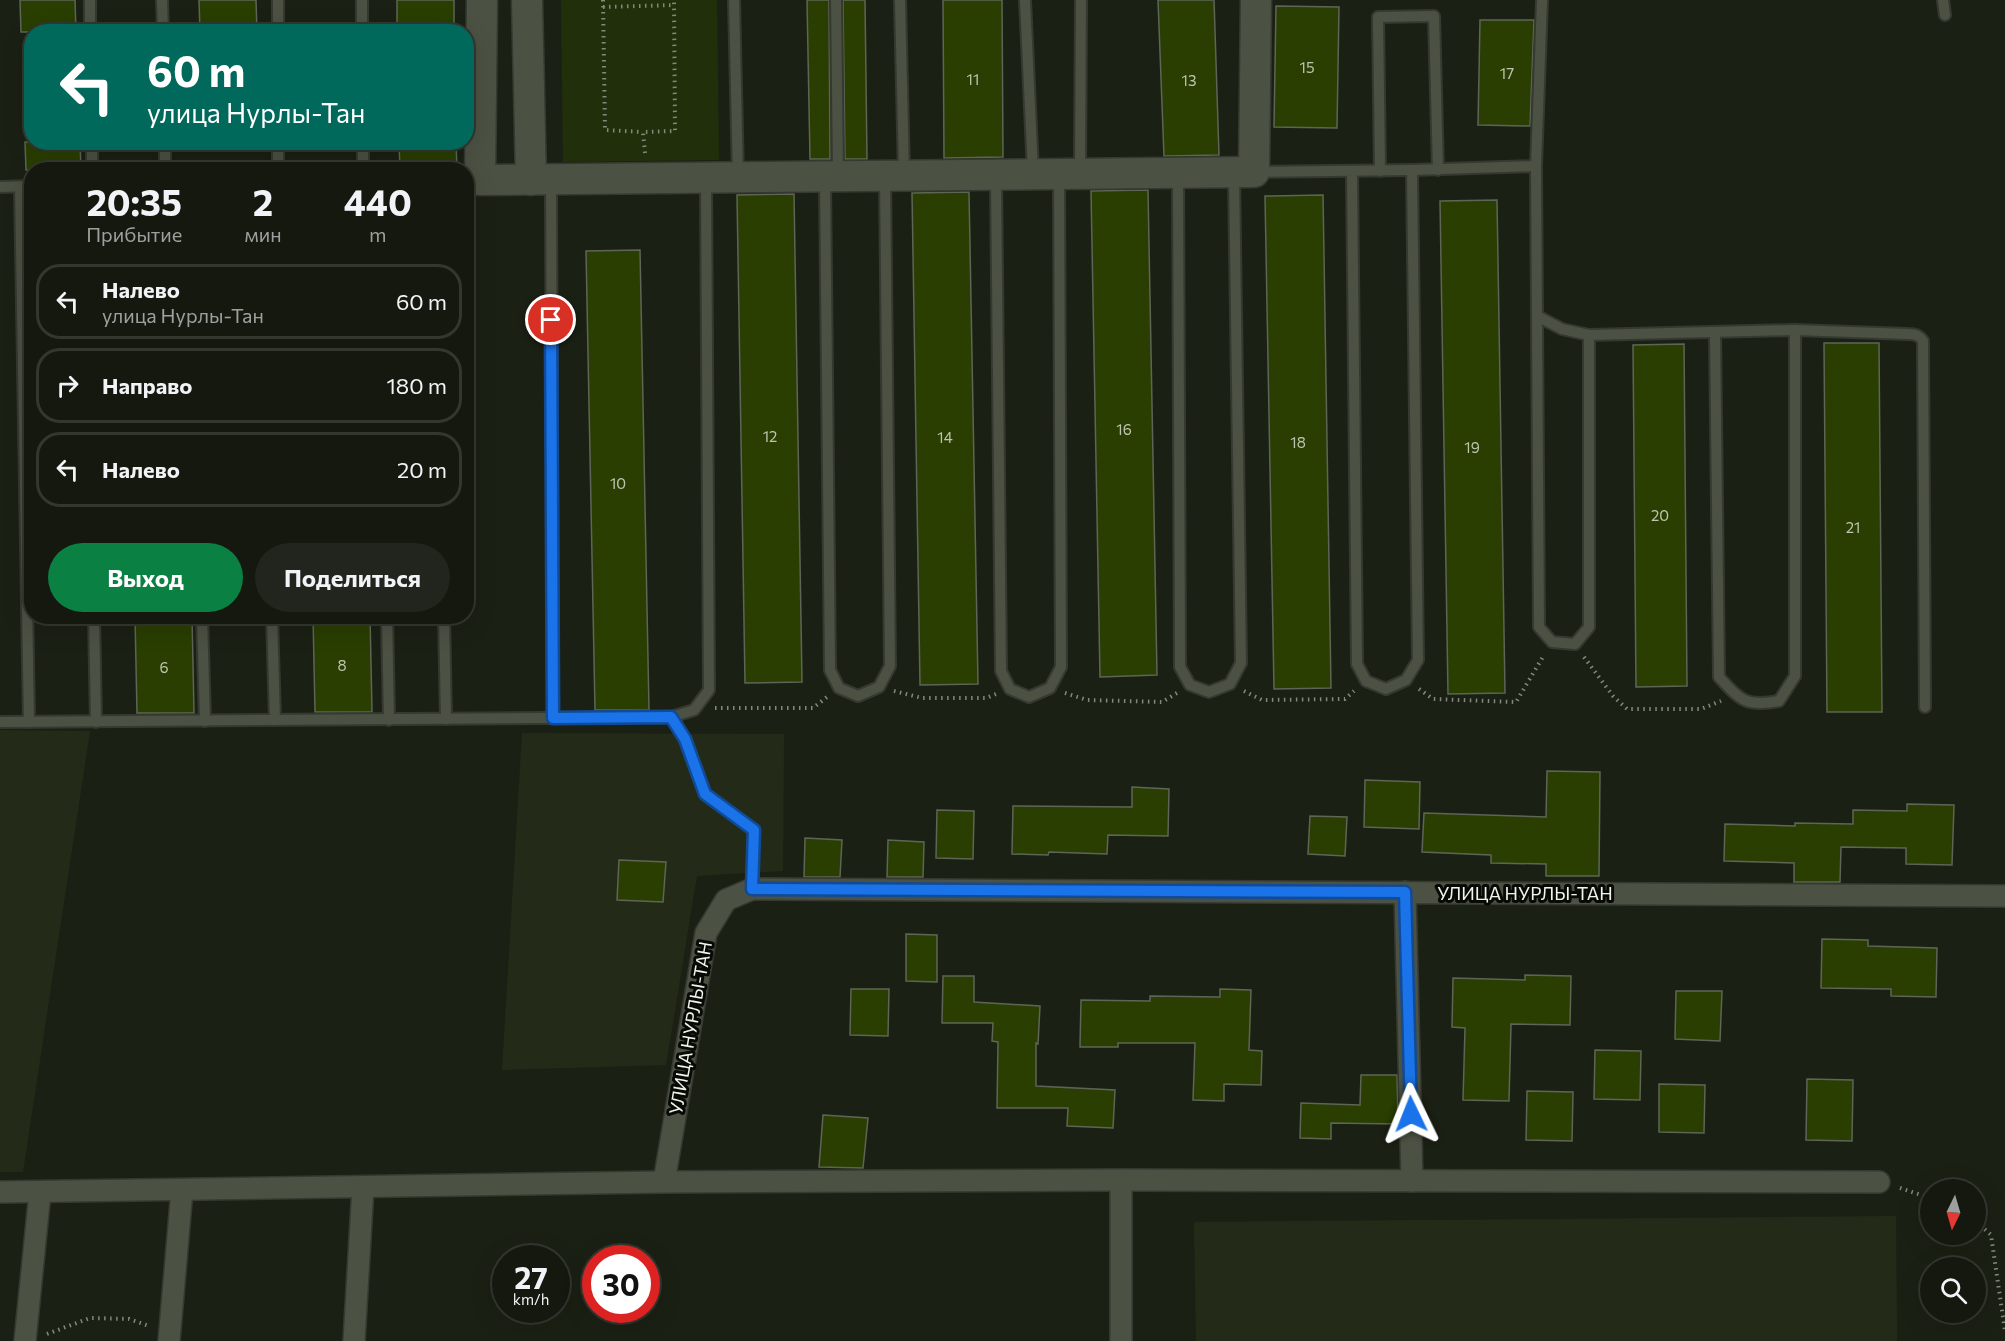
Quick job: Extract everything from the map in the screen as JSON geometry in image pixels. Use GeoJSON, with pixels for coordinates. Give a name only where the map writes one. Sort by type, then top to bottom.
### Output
{"type":"FeatureCollection","features":[{"type":"Feature","properties":{"kind":"street"},"geometry":{"type":"LineString","coordinates":[[474,162],[482,0]]}},
{"type":"Feature","properties":{"kind":"street"},"geometry":{"type":"LineString","coordinates":[[527,0],[541,180]]}},
{"type":"Feature","properties":{"kind":"street"},"geometry":{"type":"LineString","coordinates":[[474,180],[1244,172],[1256,0]]}},
{"type":"Feature","properties":{"kind":"street","name":"УЛИЦА НУРЛЫ-ТАН"},"geometry":{"type":"LineString","coordinates":[[664,1182],[706,933],[726,900],[752,889],[2005,896]]}},
{"type":"Feature","properties":{"kind":"street"},"geometry":{"type":"LineString","coordinates":[[1405,892],[1412,1181]]}},
{"type":"Feature","properties":{"kind":"street"},"geometry":{"type":"LineString","coordinates":[[1121,1180],[1121,1341]]}},
{"type":"Feature","properties":{"kind":"street"},"geometry":{"type":"LineString","coordinates":[[0,1192],[664,1182],[1121,1180],[1880,1182]]}},
{"type":"Feature","properties":{"kind":"street"},"geometry":{"type":"LineString","coordinates":[[354,1341],[363,1187]]}},
{"type":"Feature","properties":{"kind":"street"},"geometry":{"type":"LineString","coordinates":[[170,1337],[182,1190]]}},
{"type":"Feature","properties":{"kind":"street"},"geometry":{"type":"LineString","coordinates":[[35,1339],[40,1192]]}},
{"type":"Feature","properties":{"kind":"lane"},"geometry":{"type":"LineString","coordinates":[[90,0],[90,24]]}},
{"type":"Feature","properties":{"kind":"lane"},"geometry":{"type":"LineString","coordinates":[[162,0],[163,24]]}},
{"type":"Feature","properties":{"kind":"lane"},"geometry":{"type":"LineString","coordinates":[[278,0],[278,24]]}},
{"type":"Feature","properties":{"kind":"lane"},"geometry":{"type":"LineString","coordinates":[[362,0],[362,24]]}},
{"type":"Feature","properties":{"kind":"lane"},"geometry":{"type":"LineString","coordinates":[[734,0],[738,177]]}},
{"type":"Feature","properties":{"kind":"lane"},"geometry":{"type":"LineString","coordinates":[[836,0],[832,176],[830,670],[839,688],[858,696],[879,687],[890,666],[895,176],[900,0]]}},
{"type":"Feature","properties":{"kind":"lane"},"geometry":{"type":"LineString","coordinates":[[1025,0],[1057,174]]}},
{"type":"Feature","properties":{"kind":"lane"},"geometry":{"type":"LineString","coordinates":[[996,175],[1001,671],[1010,689],[1029,697],[1050,688],[1061,667],[1057,174],[1081,0]]}},
{"type":"Feature","properties":{"kind":"lane"},"geometry":{"type":"LineString","coordinates":[[1542,0],[1536,166],[1539,627],[1552,642],[1575,644],[1589,627],[1590,334]]}},
{"type":"Feature","properties":{"kind":"lane"},"geometry":{"type":"LineString","coordinates":[[1943,0],[1945,15]]}},
{"type":"Feature","properties":{"kind":"lane"},"geometry":{"type":"LineString","coordinates":[[1380,171],[1378,17],[1434,16],[1438,170]]}},
{"type":"Feature","properties":{"kind":"lane"},"geometry":{"type":"LineString","coordinates":[[1178,173],[1180,667],[1190,685],[1209,692],[1230,684],[1241,663],[1244,172],[1438,170],[1536,166]]}},
{"type":"Feature","properties":{"kind":"lane"},"geometry":{"type":"LineString","coordinates":[[1352,171],[1357,664],[1366,681],[1386,689],[1406,680],[1418,660],[1412,170]]}},
{"type":"Feature","properties":{"kind":"lane"},"geometry":{"type":"LineString","coordinates":[[0,722],[671,717],[694,711],[708,690],[706,177]]}},
{"type":"Feature","properties":{"kind":"lane"},"geometry":{"type":"LineString","coordinates":[[541,180],[553,718]]}},
{"type":"Feature","properties":{"kind":"lane"},"geometry":{"type":"LineString","coordinates":[[0,187],[24,187]]}},
{"type":"Feature","properties":{"kind":"lane"},"geometry":{"type":"LineString","coordinates":[[20,187],[24,425]]}},
{"type":"Feature","properties":{"kind":"lane"},"geometry":{"type":"LineString","coordinates":[[1537,316],[1562,329],[1590,334],[1795,330],[1916,334],[1923,341],[1925,707]]}},
{"type":"Feature","properties":{"kind":"lane"},"geometry":{"type":"LineString","coordinates":[[1715,332],[1719,677],[1736,695],[1756,705],[1779,700],[1795,676],[1795,330]]}},
{"type":"Feature","properties":{"kind":"lane"},"geometry":{"type":"LineString","coordinates":[[27,624],[29,722]]}},
{"type":"Feature","properties":{"kind":"lane"},"geometry":{"type":"LineString","coordinates":[[94,624],[96,722]]}},
{"type":"Feature","properties":{"kind":"lane"},"geometry":{"type":"LineString","coordinates":[[202,624],[205,721]]}},
{"type":"Feature","properties":{"kind":"lane"},"geometry":{"type":"LineString","coordinates":[[272,624],[275,720]]}},
{"type":"Feature","properties":{"kind":"lane"},"geometry":{"type":"LineString","coordinates":[[387,624],[389,720]]}},
{"type":"Feature","properties":{"kind":"lane"},"geometry":{"type":"LineString","coordinates":[[444,624],[446,719]]}},
{"type":"Feature","properties":{"kind":"lane"},"geometry":{"type":"LineString","coordinates":[[671,717],[685,739],[705,794],[754,830],[752,889]]}},
{"type":"Feature","properties":{"kind":"path"},"geometry":{"type":"LineString","coordinates":[[603,0],[603,8],[605,130],[675,131],[674,3],[603,8]]}},
{"type":"Feature","properties":{"kind":"path"},"geometry":{"type":"LineString","coordinates":[[643,132],[647,178]]}},
{"type":"Feature","properties":{"kind":"path"},"geometry":{"type":"LineString","coordinates":[[1406,680],[1433,699],[1516,702],[1552,642]]}},
{"type":"Feature","properties":{"kind":"path"},"geometry":{"type":"LineString","coordinates":[[1575,644],[1613,696],[1627,709],[1701,709],[1736,695]]}},
{"type":"Feature","properties":{"kind":"path"},"geometry":{"type":"LineString","coordinates":[[1230,684],[1262,700],[1345,699],[1366,681]]}},
{"type":"Feature","properties":{"kind":"path"},"geometry":{"type":"LineString","coordinates":[[1050,688],[1087,700],[1162,702],[1190,685]]}},
{"type":"Feature","properties":{"kind":"path"},"geometry":{"type":"LineString","coordinates":[[879,687],[922,698],[986,698],[1010,689]]}},
{"type":"Feature","properties":{"kind":"path"},"geometry":{"type":"LineString","coordinates":[[696,708],[813,708],[839,688]]}},
{"type":"Feature","properties":{"kind":"path"},"geometry":{"type":"LineString","coordinates":[[1880,1182],[1920,1195]]}},
{"type":"Feature","properties":{"kind":"path"},"geometry":{"type":"LineString","coordinates":[[1986,1230],[1991,1235],[2005,1331]]}},
{"type":"Feature","properties":{"kind":"path"},"geometry":{"type":"LineString","coordinates":[[35,1339],[90,1318],[129,1319],[170,1337]]}},
{"type":"Feature","properties":{"kind":"shaded area"},"geometry":{"type":"Polygon","coordinates":[[[0,730],[90,731],[23,1172],[0,1172],[0,730]]]}},
{"type":"Feature","properties":{"kind":"shaded area"},"geometry":{"type":"Polygon","coordinates":[[[522,733],[784,734],[783,871],[697,876],[666,1065],[502,1070],[522,733]]]}},
{"type":"Feature","properties":{"kind":"shaded area"},"geometry":{"type":"Polygon","coordinates":[[[1896,1216],[1897,1341],[1196,1341],[1194,1222],[1896,1216]]]}},
{"type":"Feature","properties":{"kind":"green space"},"geometry":{"type":"Polygon","coordinates":[[[561,0],[717,0],[719,160],[563,162],[561,0]]]}},
{"type":"Feature","properties":{"kind":"building"},"geometry":{"type":"Polygon","coordinates":[[[20,0],[75,0],[76,24],[24,24],[24,32],[21,32],[20,0]]]}},
{"type":"Feature","properties":{"kind":"building"},"geometry":{"type":"Polygon","coordinates":[[[199,0],[256,0],[257,24],[200,24],[199,0]]]}},
{"type":"Feature","properties":{"kind":"building"},"geometry":{"type":"Polygon","coordinates":[[[397,0],[454,0],[454,24],[397,24],[397,0]]]}},
{"type":"Feature","properties":{"kind":"building"},"geometry":{"type":"Polygon","coordinates":[[[807,0],[829,0],[830,159],[810,159],[807,0]]]}},
{"type":"Feature","properties":{"kind":"building"},"geometry":{"type":"Polygon","coordinates":[[[843,0],[865,0],[867,159],[845,159],[843,0]]]}},
{"type":"Feature","properties":{"kind":"building"},"geometry":{"type":"Polygon","coordinates":[[[943,0],[1002,0],[1003,157],[944,158],[943,0]]]}},
{"type":"Feature","properties":{"kind":"building"},"geometry":{"type":"Polygon","coordinates":[[[1158,0],[1214,0],[1219,155],[1164,156],[1158,0]]]}},
{"type":"Feature","properties":{"kind":"building"},"geometry":{"type":"Polygon","coordinates":[[[1276,6],[1339,7],[1337,128],[1274,127],[1276,6]]]}},
{"type":"Feature","properties":{"kind":"building"},"geometry":{"type":"Polygon","coordinates":[[[1480,20],[1534,20],[1530,126],[1478,125],[1480,20]]]}},
{"type":"Feature","properties":{"kind":"building"},"geometry":{"type":"Polygon","coordinates":[[[25,150],[80,150],[81,162],[26,162],[25,150]]]}},
{"type":"Feature","properties":{"kind":"building"},"geometry":{"type":"Polygon","coordinates":[[[399,150],[456,150],[457,162],[400,162],[399,150]]]}},
{"type":"Feature","properties":{"kind":"building"},"geometry":{"type":"Polygon","coordinates":[[[1148,190],[1157,675],[1100,677],[1091,191],[1148,190]]]}},
{"type":"Feature","properties":{"kind":"building"},"geometry":{"type":"Polygon","coordinates":[[[969,192],[978,684],[920,685],[912,193],[969,192]]]}},
{"type":"Feature","properties":{"kind":"building"},"geometry":{"type":"Polygon","coordinates":[[[794,194],[802,682],[745,683],[737,195],[794,194]]]}},
{"type":"Feature","properties":{"kind":"building"},"geometry":{"type":"Polygon","coordinates":[[[1323,195],[1331,688],[1274,689],[1265,196],[1323,195]]]}},
{"type":"Feature","properties":{"kind":"building"},"geometry":{"type":"Polygon","coordinates":[[[1497,200],[1505,693],[1448,694],[1440,201],[1497,200]]]}},
{"type":"Feature","properties":{"kind":"building"},"geometry":{"type":"Polygon","coordinates":[[[640,250],[649,710],[595,710],[586,251],[640,250]]]}},
{"type":"Feature","properties":{"kind":"building"},"geometry":{"type":"Polygon","coordinates":[[[1824,343],[1879,343],[1882,712],[1827,712],[1824,343]]]}},
{"type":"Feature","properties":{"kind":"building"},"geometry":{"type":"Polygon","coordinates":[[[1684,344],[1687,686],[1636,687],[1633,345],[1684,344]]]}},
{"type":"Feature","properties":{"kind":"building"},"geometry":{"type":"Polygon","coordinates":[[[135,624],[192,624],[194,713],[137,713],[135,624]]]}},
{"type":"Feature","properties":{"kind":"building"},"geometry":{"type":"Polygon","coordinates":[[[313,624],[370,624],[372,712],[315,712],[313,624]]]}},
{"type":"Feature","properties":{"kind":"building"},"geometry":{"type":"Polygon","coordinates":[[[1547,771],[1600,772],[1599,876],[1546,876],[1546,864],[1491,863],[1491,855],[1422,852],[1424,813],[1546,817],[1547,771]]]}},
{"type":"Feature","properties":{"kind":"building"},"geometry":{"type":"Polygon","coordinates":[[[1365,780],[1420,782],[1419,829],[1364,827],[1365,780]]]}},
{"type":"Feature","properties":{"kind":"building"},"geometry":{"type":"Polygon","coordinates":[[[1132,787],[1169,789],[1168,836],[1108,835],[1107,854],[1049,852],[1048,855],[1012,854],[1013,806],[1132,807],[1132,787]]]}},
{"type":"Feature","properties":{"kind":"building"},"geometry":{"type":"Polygon","coordinates":[[[1907,804],[1954,805],[1952,865],[1906,864],[1906,848],[1841,847],[1840,882],[1794,882],[1794,863],[1724,861],[1725,824],[1795,826],[1795,823],[1853,824],[1853,810],[1907,811],[1907,804]]]}},
{"type":"Feature","properties":{"kind":"building"},"geometry":{"type":"Polygon","coordinates":[[[937,810],[974,811],[973,859],[936,858],[937,810]]]}},
{"type":"Feature","properties":{"kind":"building"},"geometry":{"type":"Polygon","coordinates":[[[1310,816],[1347,817],[1345,856],[1308,854],[1310,816]]]}},
{"type":"Feature","properties":{"kind":"building"},"geometry":{"type":"Polygon","coordinates":[[[805,838],[842,840],[840,877],[804,877],[805,838]]]}},
{"type":"Feature","properties":{"kind":"building"},"geometry":{"type":"Polygon","coordinates":[[[888,840],[924,842],[923,877],[887,877],[888,840]]]}},
{"type":"Feature","properties":{"kind":"building"},"geometry":{"type":"Polygon","coordinates":[[[619,860],[666,862],[663,902],[617,900],[619,860]]]}},
{"type":"Feature","properties":{"kind":"building"},"geometry":{"type":"Polygon","coordinates":[[[906,934],[937,935],[937,982],[906,981],[906,934]]]}},
{"type":"Feature","properties":{"kind":"building"},"geometry":{"type":"Polygon","coordinates":[[[1822,939],[1868,940],[1868,946],[1937,948],[1936,997],[1891,996],[1891,989],[1821,988],[1822,939]]]}},
{"type":"Feature","properties":{"kind":"building"},"geometry":{"type":"Polygon","coordinates":[[[1525,975],[1571,976],[1570,1025],[1511,1024],[1509,1101],[1463,1100],[1465,1028],[1452,1027],[1453,978],[1525,980],[1525,975]]]}},
{"type":"Feature","properties":{"kind":"building"},"geometry":{"type":"Polygon","coordinates":[[[943,976],[974,976],[974,1002],[1040,1006],[1038,1044],[1036,1043],[1036,1086],[1115,1090],[1113,1128],[1067,1126],[1068,1108],[997,1108],[998,1042],[992,1041],[993,1023],[942,1023],[943,976]]]}},
{"type":"Feature","properties":{"kind":"building"},"geometry":{"type":"Polygon","coordinates":[[[851,989],[889,989],[888,1036],[850,1035],[851,989]]]}},
{"type":"Feature","properties":{"kind":"building"},"geometry":{"type":"Polygon","coordinates":[[[1220,989],[1251,990],[1249,1050],[1262,1051],[1261,1085],[1224,1084],[1224,1101],[1193,1100],[1195,1043],[1118,1043],[1118,1047],[1080,1047],[1081,1000],[1150,1001],[1150,996],[1220,997],[1220,989]]]}},
{"type":"Feature","properties":{"kind":"building"},"geometry":{"type":"Polygon","coordinates":[[[1676,991],[1722,991],[1720,1041],[1675,1039],[1676,991]]]}},
{"type":"Feature","properties":{"kind":"building"},"geometry":{"type":"Polygon","coordinates":[[[1595,1050],[1641,1051],[1640,1100],[1594,1099],[1595,1050]]]}},
{"type":"Feature","properties":{"kind":"building"},"geometry":{"type":"Polygon","coordinates":[[[1361,1075],[1397,1075],[1398,1124],[1331,1123],[1331,1139],[1300,1138],[1301,1103],[1360,1105],[1361,1075]]]}},
{"type":"Feature","properties":{"kind":"building"},"geometry":{"type":"Polygon","coordinates":[[[1807,1079],[1853,1080],[1852,1141],[1806,1140],[1807,1079]]]}},
{"type":"Feature","properties":{"kind":"building"},"geometry":{"type":"Polygon","coordinates":[[[1659,1084],[1705,1085],[1704,1133],[1659,1132],[1659,1084]]]}},
{"type":"Feature","properties":{"kind":"building"},"geometry":{"type":"Polygon","coordinates":[[[1527,1091],[1573,1092],[1572,1141],[1526,1140],[1527,1091]]]}},
{"type":"Feature","properties":{"kind":"building"},"geometry":{"type":"Polygon","coordinates":[[[823,1115],[868,1118],[863,1168],[819,1167],[823,1115]]]}},
{"type":"Feature","properties":{"kind":"route"},"geometry":{"type":"LineString","coordinates":[[551,320],[553,718],[671,717],[685,739],[705,794],[754,830],[752,889],[1405,892],[1411,1114]]}}]}
